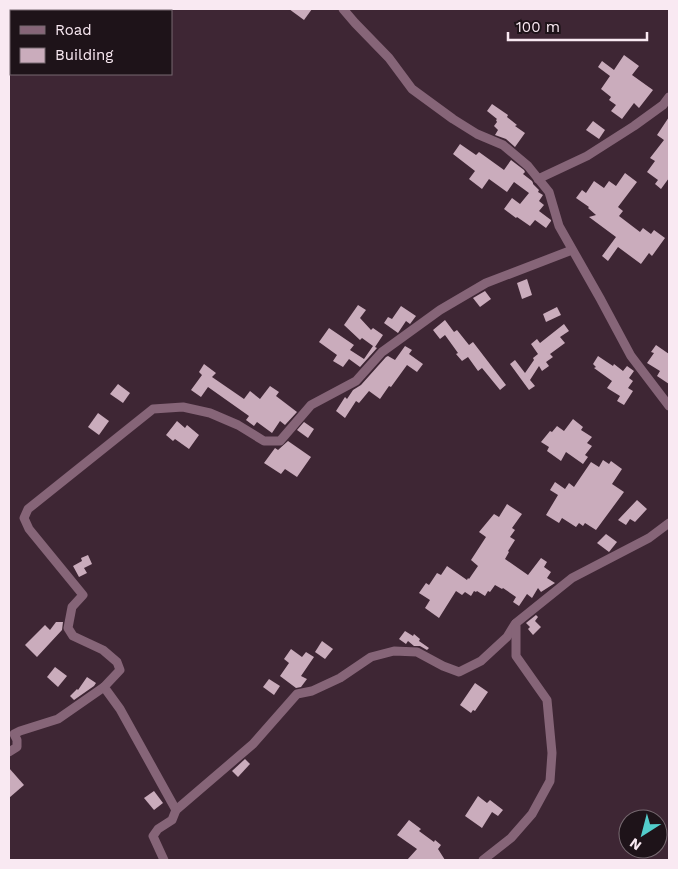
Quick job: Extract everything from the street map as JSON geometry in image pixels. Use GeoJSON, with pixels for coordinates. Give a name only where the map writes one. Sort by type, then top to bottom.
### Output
{"type":"FeatureCollection","features":[{"type":"Feature","properties":{"kind":"street"},"geometry":{"type":"LineString","coordinates":[[343,9],[389,58],[412,89],[477,134],[503,145],[528,166],[548,192],[559,226],[631,356],[669,406]]}},
{"type":"Feature","properties":{"kind":"street"},"geometry":{"type":"LineString","coordinates":[[538,179],[587,156],[663,106],[669,97]]}},
{"type":"Feature","properties":{"kind":"street"},"geometry":{"type":"LineString","coordinates":[[9,752],[17,746],[14,734],[58,719],[104,687],[120,670],[117,662],[103,650],[73,636],[68,628],[72,607],[83,596],[29,529],[24,518],[28,509],[153,408],[183,407],[210,412],[238,425],[264,441],[280,441],[311,405],[356,381],[382,352],[440,310],[486,283],[572,250]]}},
{"type":"Feature","properties":{"kind":"street"},"geometry":{"type":"LineString","coordinates":[[164,860],[153,836],[158,829],[172,820],[176,810],[253,744],[297,694],[326,686],[371,658],[394,651],[417,652],[459,672],[481,661],[507,637],[516,623],[572,578],[649,538],[669,523]]}},
{"type":"Feature","properties":{"kind":"street"},"geometry":{"type":"LineString","coordinates":[[483,860],[511,838],[532,814],[550,781],[552,753],[547,700],[516,656],[516,623]]}},
{"type":"Feature","properties":{"kind":"street"},"geometry":{"type":"LineString","coordinates":[[104,687],[120,709],[176,810]]}},
{"type":"Feature","properties":{"kind":"building"},"geometry":{"type":"Polygon","coordinates":[[[289,9],[312,9],[304,20],[289,9]]]}},
{"type":"Feature","properties":{"kind":"building"},"geometry":{"type":"Polygon","coordinates":[[[624,55],[639,66],[632,75],[653,90],[639,108],[634,103],[622,119],[611,111],[616,105],[609,100],[611,97],[601,89],[610,76],[598,67],[602,61],[614,70],[624,55]]]}},
{"type":"Feature","properties":{"kind":"building"},"geometry":{"type":"Polygon","coordinates":[[[492,104],[508,115],[507,117],[517,125],[515,126],[525,133],[515,147],[506,139],[495,135],[498,130],[494,126],[497,119],[487,111],[492,104]]]}},
{"type":"Feature","properties":{"kind":"building"},"geometry":{"type":"Polygon","coordinates":[[[669,117],[669,178],[661,189],[655,184],[658,180],[647,172],[655,161],[650,158],[664,140],[657,135],[669,117]]]}},
{"type":"Feature","properties":{"kind":"building"},"geometry":{"type":"Polygon","coordinates":[[[593,121],[605,130],[599,139],[586,130],[593,121]]]}},
{"type":"Feature","properties":{"kind":"building"},"geometry":{"type":"Polygon","coordinates":[[[460,144],[476,155],[479,152],[504,170],[511,160],[524,170],[523,174],[532,181],[539,190],[538,192],[543,195],[539,201],[544,205],[539,211],[551,220],[546,228],[535,220],[530,226],[504,209],[512,198],[520,204],[529,193],[514,182],[507,192],[489,179],[482,189],[469,179],[475,171],[453,154],[460,144]]]}},
{"type":"Feature","properties":{"kind":"building"},"geometry":{"type":"Polygon","coordinates":[[[625,173],[637,182],[618,207],[623,211],[619,216],[640,232],[643,228],[651,234],[654,230],[665,238],[652,256],[649,253],[641,264],[618,247],[608,261],[602,256],[616,237],[589,217],[596,215],[589,207],[576,198],[582,190],[586,193],[594,181],[604,188],[609,181],[616,186],[625,173]]]}},
{"type":"Feature","properties":{"kind":"building"},"geometry":{"type":"Polygon","coordinates":[[[527,279],[532,295],[522,299],[517,283],[527,279]]]}},
{"type":"Feature","properties":{"kind":"building"},"geometry":{"type":"Polygon","coordinates":[[[485,291],[491,299],[480,307],[473,298],[485,291]]]}},
{"type":"Feature","properties":{"kind":"building"},"geometry":{"type":"Polygon","coordinates":[[[358,305],[366,310],[360,318],[371,330],[373,328],[383,335],[375,347],[377,348],[360,367],[349,359],[343,367],[333,361],[337,355],[319,342],[329,328],[354,345],[350,350],[364,359],[373,346],[362,338],[360,340],[344,325],[358,305]]]}},
{"type":"Feature","properties":{"kind":"building"},"geometry":{"type":"Polygon","coordinates":[[[401,306],[416,316],[410,324],[406,321],[398,333],[384,323],[388,317],[392,319],[401,306]]]}},
{"type":"Feature","properties":{"kind":"building"},"geometry":{"type":"Polygon","coordinates":[[[557,307],[561,315],[546,322],[543,314],[557,307]]]}},
{"type":"Feature","properties":{"kind":"building"},"geometry":{"type":"Polygon","coordinates":[[[445,320],[454,332],[457,330],[469,345],[473,342],[506,385],[500,390],[482,368],[478,371],[468,357],[462,361],[445,335],[440,339],[433,330],[445,320]]]}},
{"type":"Feature","properties":{"kind":"building"},"geometry":{"type":"Polygon","coordinates":[[[564,324],[569,331],[560,337],[565,343],[550,354],[553,357],[546,362],[549,366],[542,371],[539,366],[530,380],[535,386],[529,390],[510,364],[515,360],[525,373],[534,360],[533,358],[538,354],[531,344],[537,339],[540,343],[564,324]]]}},
{"type":"Feature","properties":{"kind":"building"},"geometry":{"type":"Polygon","coordinates":[[[656,345],[669,354],[669,384],[657,376],[660,371],[647,363],[654,353],[651,352],[656,345]]]}},
{"type":"Feature","properties":{"kind":"building"},"geometry":{"type":"Polygon","coordinates":[[[405,346],[412,350],[409,354],[423,364],[417,372],[407,365],[380,399],[369,391],[359,403],[356,401],[345,418],[336,411],[345,397],[347,399],[353,390],[361,385],[386,357],[388,356],[395,360],[405,346]]]}},
{"type":"Feature","properties":{"kind":"building"},"geometry":{"type":"Polygon","coordinates":[[[598,356],[623,371],[627,366],[634,371],[629,378],[633,381],[628,388],[633,391],[624,405],[617,401],[620,396],[607,388],[612,381],[594,368],[596,367],[593,364],[598,356]]]}},
{"type":"Feature","properties":{"kind":"building"},"geometry":{"type":"Polygon","coordinates":[[[204,364],[216,373],[212,377],[244,399],[250,391],[260,399],[270,386],[279,392],[276,396],[297,412],[285,425],[280,421],[272,433],[257,422],[254,426],[246,420],[249,416],[208,387],[201,397],[191,390],[202,375],[199,372],[204,364]]]}},
{"type":"Feature","properties":{"kind":"building"},"geometry":{"type":"Polygon","coordinates":[[[118,384],[130,393],[123,403],[110,394],[118,384]]]}},
{"type":"Feature","properties":{"kind":"building"},"geometry":{"type":"Polygon","coordinates":[[[98,413],[109,421],[99,435],[88,427],[98,413]]]}},
{"type":"Feature","properties":{"kind":"building"},"geometry":{"type":"Polygon","coordinates":[[[573,419],[583,427],[581,430],[592,437],[587,443],[592,446],[585,455],[588,457],[583,464],[566,452],[561,461],[547,451],[549,447],[541,442],[557,426],[564,431],[573,419]]]}},
{"type":"Feature","properties":{"kind":"building"},"geometry":{"type":"Polygon","coordinates":[[[177,421],[185,428],[187,425],[199,435],[189,449],[166,435],[177,421]]]}},
{"type":"Feature","properties":{"kind":"building"},"geometry":{"type":"Polygon","coordinates":[[[304,422],[314,429],[308,438],[297,430],[304,422]]]}},
{"type":"Feature","properties":{"kind":"building"},"geometry":{"type":"Polygon","coordinates":[[[288,441],[311,457],[297,477],[285,469],[281,474],[264,463],[275,448],[278,450],[288,441]]]}},
{"type":"Feature","properties":{"kind":"building"},"geometry":{"type":"Polygon","coordinates":[[[603,460],[609,464],[611,461],[622,469],[612,484],[624,492],[596,530],[585,523],[583,526],[579,523],[576,527],[562,518],[559,523],[546,515],[558,495],[550,490],[555,482],[565,489],[569,483],[574,487],[591,462],[599,467],[603,460]]]}},
{"type":"Feature","properties":{"kind":"building"},"geometry":{"type":"Polygon","coordinates":[[[637,500],[647,509],[635,522],[630,519],[626,525],[618,520],[637,500]]]}},
{"type":"Feature","properties":{"kind":"building"},"geometry":{"type":"Polygon","coordinates":[[[507,504],[522,514],[512,528],[515,530],[510,537],[515,540],[505,559],[528,575],[541,558],[547,562],[544,567],[551,572],[547,578],[555,583],[541,592],[538,588],[532,598],[527,594],[519,606],[513,602],[516,597],[495,585],[485,596],[477,591],[474,591],[471,596],[465,592],[462,595],[456,591],[439,618],[425,608],[430,600],[419,593],[426,583],[429,585],[437,573],[441,575],[447,566],[467,580],[469,579],[478,566],[471,560],[486,537],[479,532],[494,514],[499,517],[507,504]]]}},
{"type":"Feature","properties":{"kind":"building"},"geometry":{"type":"Polygon","coordinates":[[[606,534],[617,542],[609,552],[597,543],[606,534]]]}},
{"type":"Feature","properties":{"kind":"building"},"geometry":{"type":"Polygon","coordinates":[[[88,555],[92,564],[84,568],[87,573],[79,577],[73,566],[82,561],[81,558],[88,555]]]}},
{"type":"Feature","properties":{"kind":"building"},"geometry":{"type":"Polygon","coordinates":[[[536,615],[538,617],[535,621],[541,627],[533,635],[526,623],[536,615]]]}},
{"type":"Feature","properties":{"kind":"building"},"geometry":{"type":"Polygon","coordinates":[[[56,622],[63,622],[62,630],[37,657],[25,645],[45,625],[50,630],[56,622]]]}},
{"type":"Feature","properties":{"kind":"building"},"geometry":{"type":"Polygon","coordinates":[[[405,631],[413,636],[414,634],[420,639],[419,641],[429,648],[427,650],[420,646],[414,646],[408,641],[406,644],[399,639],[405,631]]]}},
{"type":"Feature","properties":{"kind":"building"},"geometry":{"type":"Polygon","coordinates":[[[322,641],[333,649],[325,659],[315,652],[322,641]]]}},
{"type":"Feature","properties":{"kind":"building"},"geometry":{"type":"Polygon","coordinates":[[[291,649],[302,657],[306,652],[314,657],[301,676],[307,679],[301,687],[296,688],[280,676],[289,663],[284,659],[291,649]]]}},
{"type":"Feature","properties":{"kind":"building"},"geometry":{"type":"Polygon","coordinates":[[[55,667],[67,676],[58,687],[47,677],[55,667]]]}},
{"type":"Feature","properties":{"kind":"building"},"geometry":{"type":"Polygon","coordinates":[[[87,677],[96,683],[74,700],[70,696],[78,690],[87,677]]]}},
{"type":"Feature","properties":{"kind":"building"},"geometry":{"type":"Polygon","coordinates":[[[269,679],[280,686],[274,695],[263,687],[269,679]]]}},
{"type":"Feature","properties":{"kind":"building"},"geometry":{"type":"Polygon","coordinates":[[[475,683],[488,692],[475,711],[473,710],[471,713],[460,705],[475,683]]]}},
{"type":"Feature","properties":{"kind":"building"},"geometry":{"type":"Polygon","coordinates":[[[245,759],[250,764],[238,777],[232,771],[245,759]]]}},
{"type":"Feature","properties":{"kind":"building"},"geometry":{"type":"Polygon","coordinates":[[[9,768],[24,785],[9,798],[9,768]]]}},
{"type":"Feature","properties":{"kind":"building"},"geometry":{"type":"Polygon","coordinates":[[[154,791],[163,803],[154,810],[144,798],[154,791]]]}},
{"type":"Feature","properties":{"kind":"building"},"geometry":{"type":"Polygon","coordinates":[[[478,796],[487,803],[490,800],[503,810],[498,816],[492,812],[482,828],[465,816],[478,796]]]}},
{"type":"Feature","properties":{"kind":"building"},"geometry":{"type":"Polygon","coordinates":[[[409,820],[421,829],[419,831],[441,845],[438,849],[445,860],[407,860],[417,849],[397,835],[409,820]]]}}]}
